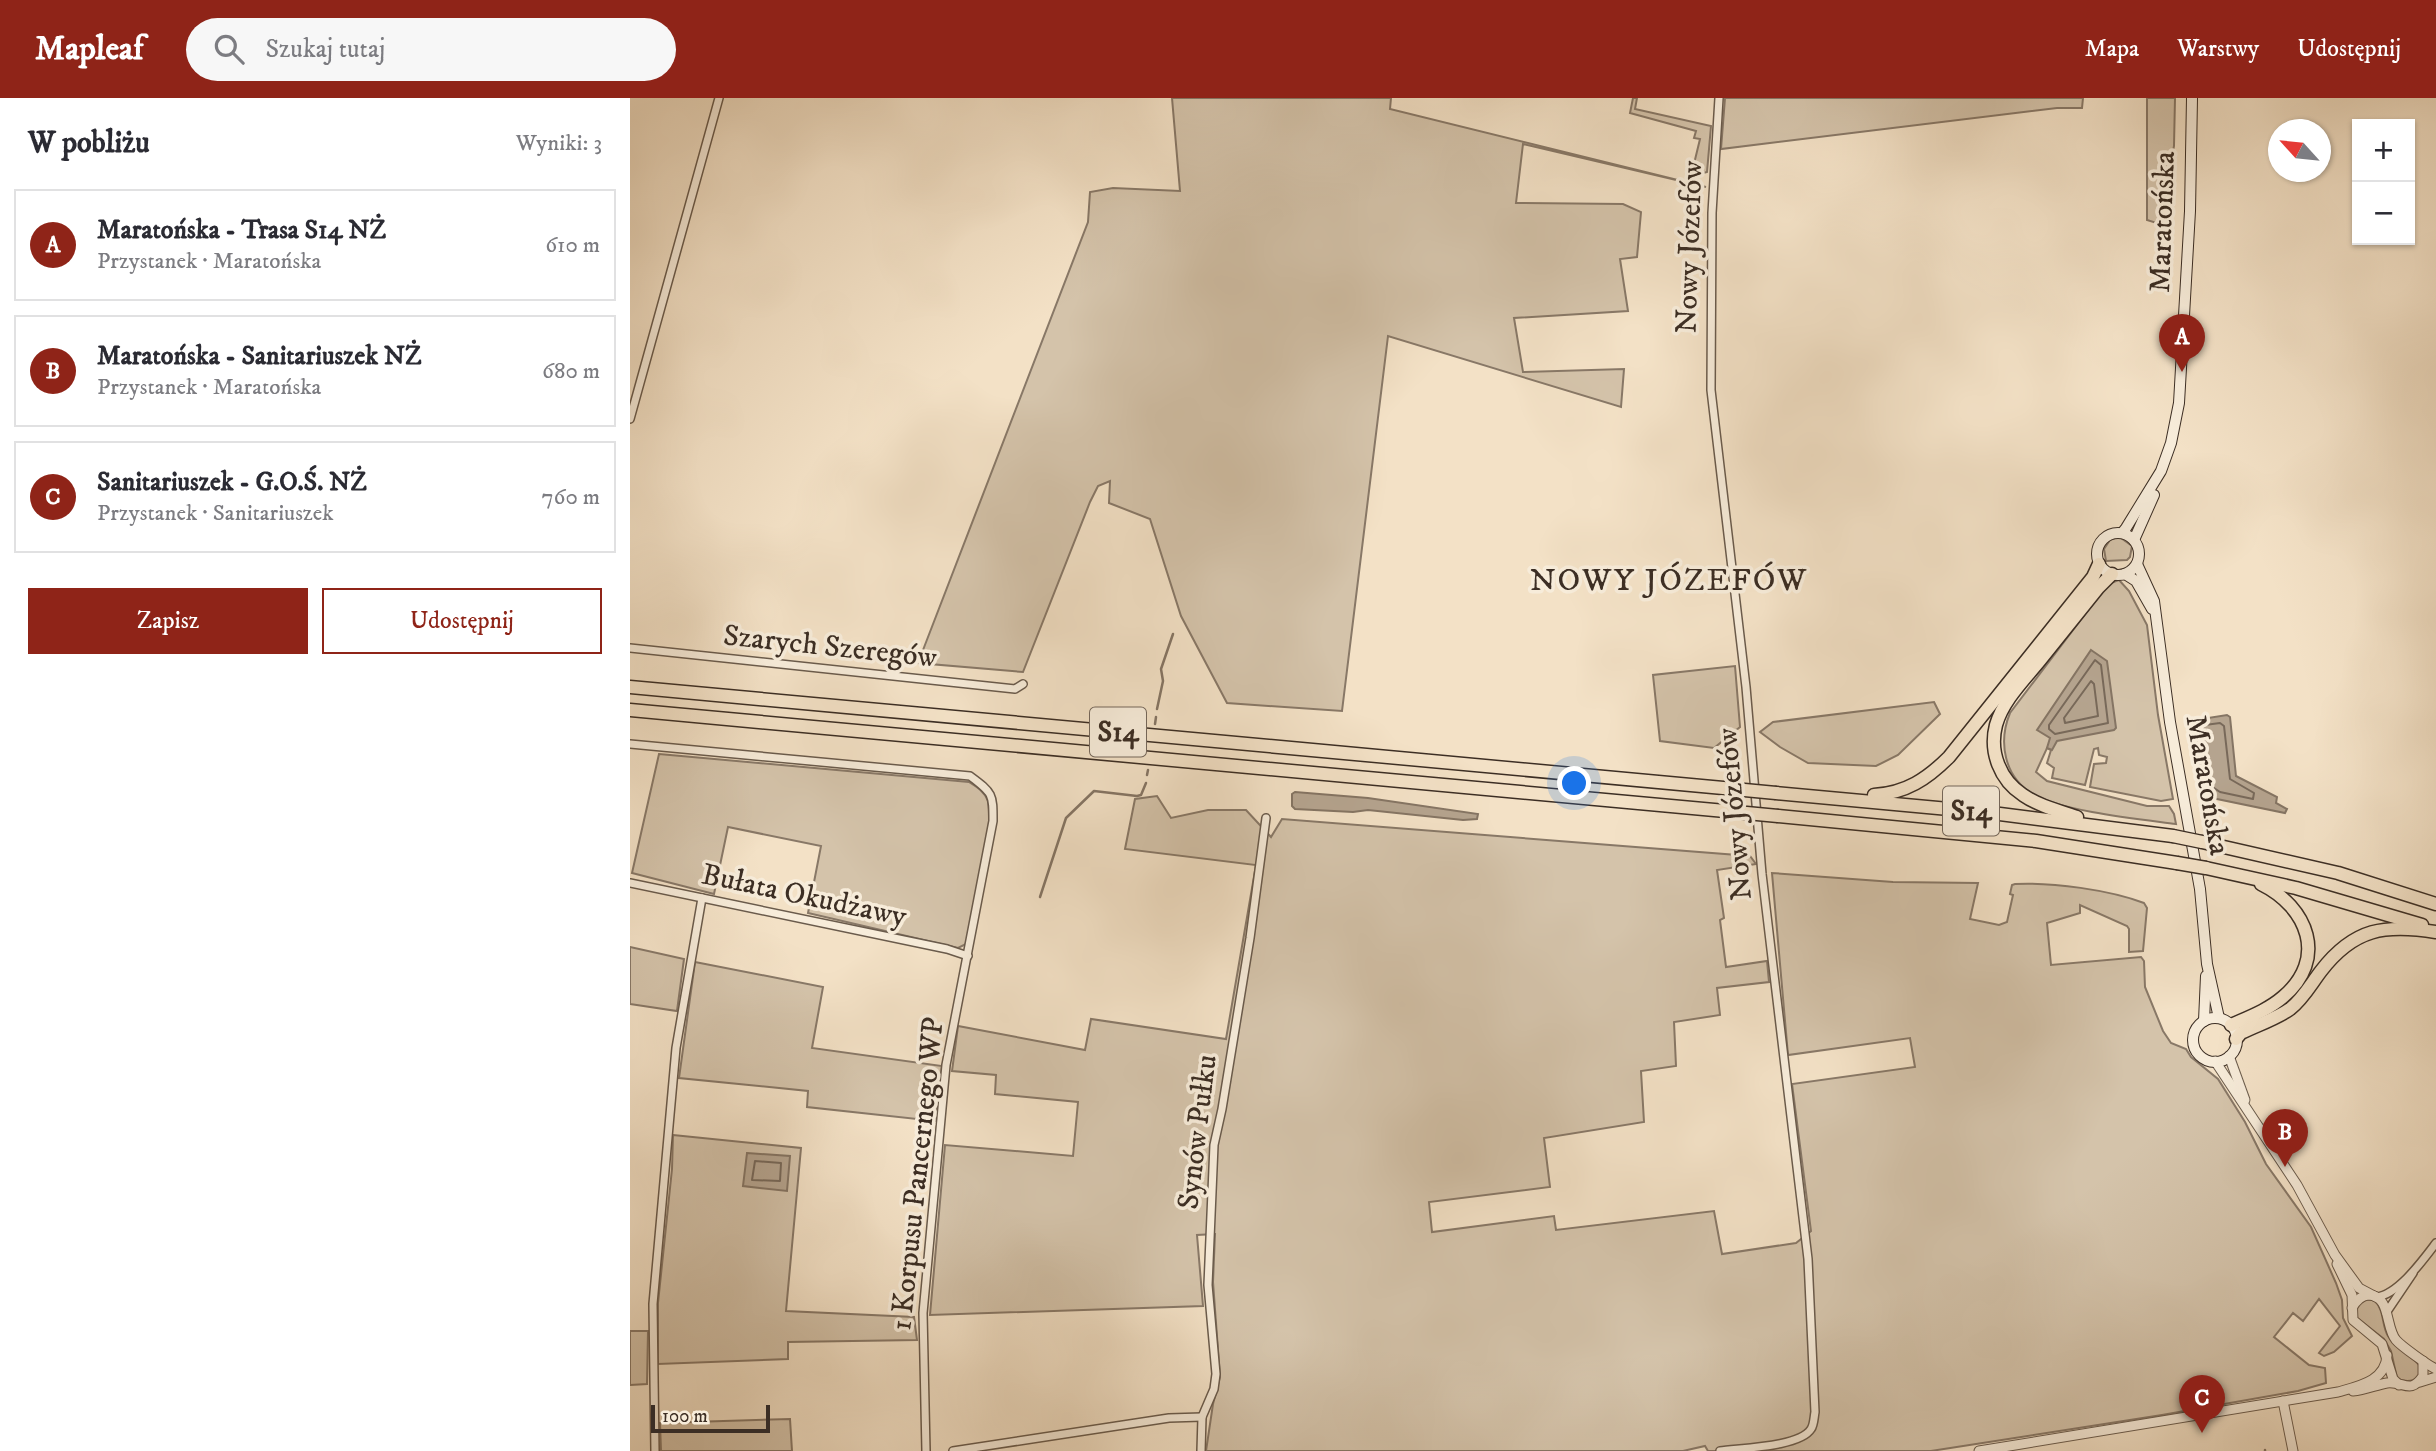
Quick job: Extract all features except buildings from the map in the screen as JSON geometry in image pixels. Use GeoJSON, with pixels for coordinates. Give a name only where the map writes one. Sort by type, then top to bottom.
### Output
{"type":"FeatureCollection","features":[{"type":"Feature","properties":{"kind":"highway"},"geometry":{"type":"LineString","coordinates":[[1838,798],[1901,792],[1932,774],[1969,733],[2093,577],[2099,564]]}},
{"type":"Feature","properties":{"kind":"highway"},"geometry":{"type":"LineString","coordinates":[[2104,826],[2036,803],[2017,791],[2003,775],[1997,762],[1994,738],[1996,725],[2016,690],[2098,588],[2118,574]]}},
{"type":"Feature","properties":{"kind":"highway","name":"S14"},"geometry":{"type":"LineString","coordinates":[[630,687],[1838,798],[2104,826],[2173,836],[2338,873],[2436,904]]}},
{"type":"Feature","properties":{"kind":"highway","name":"S14"},"geometry":{"type":"LineString","coordinates":[[630,710],[2036,841],[2245,876],[2346,901],[2436,931]]}},
{"type":"Feature","properties":{"kind":"highway"},"geometry":{"type":"LineString","coordinates":[[2231,1025],[2269,1008],[2285,996],[2296,985],[2308,958],[2307,933],[2294,908],[2275,891],[2245,876]]}},
{"type":"Feature","properties":{"kind":"highway"},"geometry":{"type":"LineString","coordinates":[[2236,1039],[2241,1033],[2290,1009],[2335,953],[2356,938],[2389,928],[2436,931]]}},
{"type":"Feature","properties":{"kind":"main road","name":"Maratońska"},"geometry":{"type":"LineString","coordinates":[[2134,540],[2158,484],[2174,429],[2180,393],[2190,207],[2192,98]]}},
{"type":"Feature","properties":{"kind":"main road","name":"Maratońska"},"geometry":{"type":"LineString","coordinates":[[2122,533],[2161,471]]}},
{"type":"Feature","properties":{"kind":"main road"},"geometry":{"type":"LineString","coordinates":[[2122,533],[2134,540],[2139,551],[2137,564],[2118,574],[2099,564],[2099,544],[2109,535],[2122,533]]}},
{"type":"Feature","properties":{"kind":"main road","name":"Maratońska"},"geometry":{"type":"LineString","coordinates":[[2137,564],[2152,596],[2156,616],[2170,722],[2200,889],[2207,964],[2219,1018]]}},
{"type":"Feature","properties":{"kind":"main road","name":"Maratońska"},"geometry":{"type":"LineString","coordinates":[[2118,574],[2136,581],[2156,616]]}},
{"type":"Feature","properties":{"kind":"main road","name":"Maratońska"},"geometry":{"type":"LineString","coordinates":[[2204,1021],[2207,964]]}},
{"type":"Feature","properties":{"kind":"main road"},"geometry":{"type":"LineString","coordinates":[[2219,1018],[2231,1025],[2236,1039],[2235,1048],[2229,1056],[2215,1061],[2200,1056],[2194,1047],[2195,1030],[2204,1021],[2219,1018]]}},
{"type":"Feature","properties":{"kind":"street"},"geometry":{"type":"LineString","coordinates":[[630,419],[719,98]]}},
{"type":"Feature","properties":{"kind":"street","name":"Nowy Józefów"},"geometry":{"type":"LineString","coordinates":[[1719,98],[1712,212],[1711,390],[1746,687],[1762,874],[1808,1259],[1815,1412],[1812,1429],[1801,1438],[1720,1451]]}},
{"type":"Feature","properties":{"kind":"street","name":"Szarych Szeregów"},"geometry":{"type":"LineString","coordinates":[[630,648],[1015,689],[1023,684]]}},
{"type":"Feature","properties":{"kind":"street","name":"1 Korpusu Pancernego WP"},"geometry":{"type":"LineString","coordinates":[[630,744],[970,776],[993,797],[993,821],[946,1065],[923,1313],[926,1451]]}},
{"type":"Feature","properties":{"kind":"street","name":"Synów Pułku"},"geometry":{"type":"LineString","coordinates":[[1200,1451],[1202,1417],[1214,1390],[1216,1374],[1209,1285],[1214,1145],[1250,938],[1266,818]]}},
{"type":"Feature","properties":{"kind":"street","name":"Bułata Okudżawy"},"geometry":{"type":"LineString","coordinates":[[630,883],[947,948],[968,956]]}},
{"type":"Feature","properties":{"kind":"street"},"geometry":{"type":"LineString","coordinates":[[655,1451],[654,1290],[676,1048],[702,898]]}},
{"type":"Feature","properties":{"kind":"street"},"geometry":{"type":"LineString","coordinates":[[2229,1056],[2253,1117]]}},
{"type":"Feature","properties":{"kind":"street"},"geometry":{"type":"LineString","coordinates":[[2215,1061],[2297,1185],[2335,1255],[2357,1286],[2383,1303],[2395,1339],[2436,1369]]}},
{"type":"Feature","properties":{"kind":"street"},"geometry":{"type":"LineString","coordinates":[[2352,1309],[2361,1297],[2387,1295],[2415,1269],[2436,1243]]}},
{"type":"Feature","properties":{"kind":"street"},"geometry":{"type":"LineString","coordinates":[[2335,1255],[2338,1269],[2352,1295],[2351,1316],[2355,1323],[2382,1344],[2391,1376],[2399,1385]]}},
{"type":"Feature","properties":{"kind":"street"},"geometry":{"type":"LineString","coordinates":[[2386,1312],[2415,1269]]}},
{"type":"Feature","properties":{"kind":"street"},"geometry":{"type":"LineString","coordinates":[[2338,1392],[2378,1377],[2386,1365],[2387,1355]]}},
{"type":"Feature","properties":{"kind":"street"},"geometry":{"type":"LineString","coordinates":[[2415,1385],[2423,1376],[2422,1360]]}},
{"type":"Feature","properties":{"kind":"street"},"geometry":{"type":"LineString","coordinates":[[1979,1451],[2338,1392],[2360,1391],[2388,1383],[2408,1387],[2436,1377]]}},
{"type":"Feature","properties":{"kind":"street"},"geometry":{"type":"LineString","coordinates":[[2283,1401],[2293,1451]]}},
{"type":"Feature","properties":{"kind":"street"},"geometry":{"type":"LineString","coordinates":[[953,1451],[1169,1418],[1202,1417]]}},
{"type":"Feature","properties":{"kind":"shaded area"},"geometry":{"type":"Polygon","coordinates":[[[1172,98],[1391,98],[1390,109],[1706,187],[1523,144],[1516,203],[1623,204],[1641,212],[1637,257],[1620,259],[1628,311],[1514,318],[1523,372],[1624,369],[1621,407],[1388,336],[1342,711],[1227,703],[1181,616],[1150,519],[1109,503],[1110,481],[1098,486],[1090,502],[1023,672],[918,663],[1088,222],[1090,192],[1113,188],[1180,191],[1172,98]]]}},
{"type":"Feature","properties":{"kind":"shaded area"},"geometry":{"type":"Polygon","coordinates":[[[1633,98],[1637,98],[1635,109],[1711,126],[1707,172],[1700,174],[1689,170],[1689,167],[1693,168],[1700,139],[1694,138],[1696,131],[1630,113],[1633,98]]]}},
{"type":"Feature","properties":{"kind":"shaded area"},"geometry":{"type":"Polygon","coordinates":[[[1725,98],[2083,98],[2082,108],[2057,108],[1721,149],[1725,98]]]}},
{"type":"Feature","properties":{"kind":"shaded area"},"geometry":{"type":"Polygon","coordinates":[[[2147,98],[2175,98],[2174,146],[2168,178],[2172,202],[2171,224],[2167,235],[2157,223],[2147,220],[2147,98]]]}},
{"type":"Feature","properties":{"kind":"shaded area"},"geometry":{"type":"Polygon","coordinates":[[[2121,538],[2132,546],[2127,560],[2106,561],[2104,549],[2110,540],[2121,538]]]}},
{"type":"Feature","properties":{"kind":"shaded area"},"geometry":{"type":"Polygon","coordinates":[[[2119,580],[2129,591],[2147,625],[2158,715],[2173,799],[2161,801],[2090,787],[2094,764],[2106,763],[2107,757],[2099,755],[2098,748],[2094,749],[2085,785],[2052,778],[2054,768],[2047,763],[2051,750],[2047,748],[2036,772],[2047,781],[2147,806],[2169,806],[2176,824],[2102,814],[2047,800],[2023,787],[2015,778],[2006,758],[2004,736],[2010,713],[2108,584],[2119,580]]]}},
{"type":"Feature","properties":{"kind":"shaded area"},"geometry":{"type":"Polygon","coordinates":[[[1735,666],[1740,727],[1714,748],[1660,741],[1653,675],[1735,666]]]}},
{"type":"Feature","properties":{"kind":"shaded area"},"geometry":{"type":"Polygon","coordinates":[[[1934,702],[1940,714],[1898,755],[1876,766],[1808,763],[1760,732],[1773,722],[1934,702]]]}},
{"type":"Feature","properties":{"kind":"shaded area"},"geometry":{"type":"Polygon","coordinates":[[[659,754],[969,782],[988,801],[989,829],[968,943],[958,948],[808,913],[821,846],[728,827],[714,894],[632,873],[659,754]]]}},
{"type":"Feature","properties":{"kind":"shaded area"},"geometry":{"type":"Polygon","coordinates":[[[1157,796],[1171,818],[1208,810],[1246,810],[1271,837],[1282,819],[1750,856],[1756,864],[1717,870],[1724,918],[1720,920],[1726,967],[1767,961],[1769,982],[1717,988],[1720,1015],[1674,1022],[1676,1066],[1641,1071],[1644,1122],[1544,1138],[1550,1187],[1429,1202],[1432,1232],[1554,1216],[1556,1230],[1714,1211],[1722,1254],[1796,1243],[1811,1231],[1792,1084],[1915,1067],[1910,1038],[1788,1055],[1772,873],[1893,882],[1978,883],[1970,919],[1999,925],[2007,922],[2013,895],[2010,894],[2012,885],[2015,884],[2081,888],[2144,903],[2147,908],[2143,951],[2129,952],[2127,926],[2080,905],[2080,913],[2047,923],[2051,965],[2141,957],[2144,961],[2145,987],[2163,1031],[2171,1043],[2186,1049],[2191,1057],[2218,1079],[2245,1122],[2266,1164],[2311,1227],[2336,1283],[2342,1300],[2343,1318],[2352,1336],[2334,1352],[2324,1356],[2319,1353],[2340,1326],[2319,1299],[2303,1321],[2293,1313],[2274,1337],[2309,1365],[2325,1368],[2326,1383],[2298,1391],[2162,1415],[1931,1451],[1708,1451],[1705,1446],[1683,1451],[1206,1451],[1220,1377],[1213,1282],[1215,1234],[1197,1235],[1203,1306],[930,1315],[945,1145],[1073,1156],[1078,1102],[995,1094],[996,1075],[952,1071],[958,1026],[1085,1050],[1091,1019],[1226,1039],[1256,865],[1125,849],[1135,799],[1157,796]]]}},
{"type":"Feature","properties":{"kind":"shaded area"},"geometry":{"type":"Polygon","coordinates":[[[630,947],[684,959],[677,1011],[630,1004],[630,947]]]}},
{"type":"Feature","properties":{"kind":"shaded area"},"geometry":{"type":"Polygon","coordinates":[[[695,962],[823,987],[812,1048],[942,1066],[935,1121],[807,1107],[808,1091],[679,1078],[695,962]]]}},
{"type":"Feature","properties":{"kind":"shaded area"},"geometry":{"type":"Polygon","coordinates":[[[673,1135],[801,1148],[786,1311],[914,1317],[917,1340],[788,1342],[788,1359],[658,1364],[658,1303],[673,1135]]]}},
{"type":"Feature","properties":{"kind":"shaded area"},"geometry":{"type":"Polygon","coordinates":[[[2367,1299],[2374,1300],[2377,1304],[2391,1340],[2420,1367],[2417,1378],[2409,1381],[2397,1378],[2391,1351],[2384,1339],[2357,1318],[2357,1306],[2367,1299]]]}},
{"type":"Feature","properties":{"kind":"shaded area"},"geometry":{"type":"Polygon","coordinates":[[[630,1331],[648,1331],[647,1384],[630,1385],[630,1331]]]}},
{"type":"Feature","properties":{"kind":"shaded area"},"geometry":{"type":"Polygon","coordinates":[[[790,1419],[792,1451],[661,1451],[660,1423],[790,1419]]]}},
{"type":"Feature","properties":{"kind":"water"},"geometry":{"type":"Polygon","coordinates":[[[2091,650],[2107,661],[2116,728],[2057,741],[2052,750],[2047,748],[2050,738],[2037,730],[2091,650]]]}},
{"type":"Feature","properties":{"kind":"water"},"geometry":{"type":"Polygon","coordinates":[[[2227,715],[2230,717],[2236,776],[2277,797],[2276,803],[2287,809],[2285,813],[2217,799],[2201,788],[2195,720],[2227,715]]]}},
{"type":"Feature","properties":{"kind":"water"},"geometry":{"type":"Polygon","coordinates":[[[1295,792],[1368,798],[1478,814],[1477,819],[1463,820],[1368,810],[1353,812],[1295,809],[1292,806],[1292,794],[1295,792]]]}},
{"type":"Feature","properties":{"kind":"water"},"geometry":{"type":"Polygon","coordinates":[[[747,1153],[790,1156],[787,1191],[743,1186],[747,1153]]]}},
{"type":"Feature","properties":{"kind":"waterway"},"geometry":{"type":"LineString","coordinates":[[1157,709],[1163,681],[1161,669],[1173,634]]}},
{"type":"Feature","properties":{"kind":"waterway"},"geometry":{"type":"LineString","coordinates":[[1155,724],[1156,717]]}},
{"type":"Feature","properties":{"kind":"waterway"},"geometry":{"type":"LineString","coordinates":[[1147,775],[1148,770]]}},
{"type":"Feature","properties":{"kind":"waterway"},"geometry":{"type":"LineString","coordinates":[[1040,897],[1066,818],[1094,791],[1137,796],[1141,795],[1146,783]]}},
{"type":"Feature","properties":{"kind":"place","name":"Maratońska - Trasa S14 NŻ"},"geometry":{"type":"Point","coordinates":[2182,372]}},
{"type":"Feature","properties":{"kind":"place","name":"Maratońska - Sanitariuszek NŻ"},"geometry":{"type":"Point","coordinates":[2285,1167]}},
{"type":"Feature","properties":{"kind":"place","name":"Sanitariuszek - G.O.Ś. NŻ"},"geometry":{"type":"Point","coordinates":[2202,1433]}},
{"type":"Feature","properties":{"kind":"district","name":"NOWY JÓZEFÓW"},"geometry":{"type":"Point","coordinates":[1669,581]}}]}
